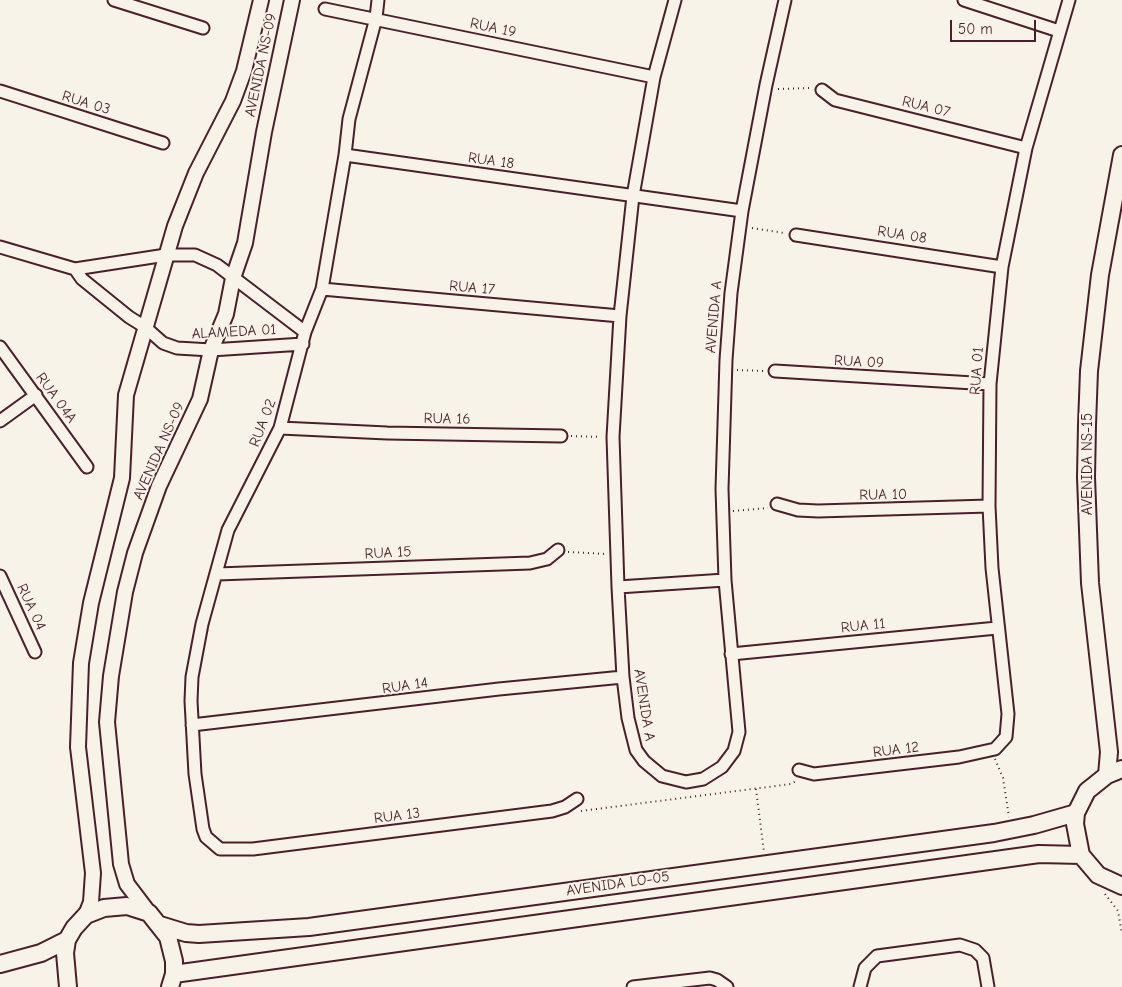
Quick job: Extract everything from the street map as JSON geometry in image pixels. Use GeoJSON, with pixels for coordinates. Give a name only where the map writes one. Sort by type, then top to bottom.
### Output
{"type":"FeatureCollection","features":[{"type":"Feature","properties":{"kind":"main road","name":"AVENIDA NS-15"},"geometry":{"type":"LineString","coordinates":[[1107,775],[1109,752],[1090,583],[1087,425],[1090,371],[1100,275],[1122,155]]}},
{"type":"Feature","properties":{"kind":"main road"},"geometry":{"type":"LineString","coordinates":[[1122,769],[1107,775],[1087,790],[1076,813],[1076,835],[1081,855],[1098,875],[1122,886]]}},
{"type":"Feature","properties":{"kind":"main road","name":"AVENIDA LO-05"},"geometry":{"type":"LineString","coordinates":[[86,915],[104,908],[127,906],[186,933],[199,934],[309,927],[1010,830],[1076,813]]}},
{"type":"Feature","properties":{"kind":"main road","name":"AVENIDA LO-05"},"geometry":{"type":"LineString","coordinates":[[172,981],[1029,856],[1081,855]]}},
{"type":"Feature","properties":{"kind":"main road"},"geometry":{"type":"LineString","coordinates":[[0,964],[41,953],[67,940],[86,915]]}},
{"type":"Feature","properties":{"kind":"main road"},"geometry":{"type":"LineString","coordinates":[[154,919],[172,947],[172,981]]}},
{"type":"Feature","properties":{"kind":"main road"},"geometry":{"type":"LineString","coordinates":[[67,940],[65,953],[68,987]]}},
{"type":"Feature","properties":{"kind":"street"},"geometry":{"type":"LineString","coordinates":[[114,0],[203,28]]}},
{"type":"Feature","properties":{"kind":"street","name":"AVENIDA NS-09"},"geometry":{"type":"LineString","coordinates":[[86,915],[91,902],[93,873],[78,746],[81,662],[91,603],[122,478],[126,395],[166,255],[187,194],[233,101],[244,71],[261,0]]}},
{"type":"Feature","properties":{"kind":"street","name":"AVENIDA NS-09"},"geometry":{"type":"LineString","coordinates":[[154,919],[127,884],[121,864],[107,722],[111,676],[125,592],[135,552],[159,486],[200,399],[212,350],[226,314],[232,278],[245,243],[262,141],[292,0]]}},
{"type":"Feature","properties":{"kind":"street","name":"RUA 02"},"geometry":{"type":"LineString","coordinates":[[218,848],[206,837],[201,822],[192,725],[193,669],[202,624],[228,530],[280,428],[305,332],[322,289],[345,155],[349,120],[376,18],[378,0]]}},
{"type":"Feature","properties":{"kind":"street","name":"AVENIDA A"},"geometry":{"type":"LineString","coordinates":[[675,0],[654,78],[633,196],[620,316],[613,437],[616,554],[623,677],[628,718],[640,757],[662,776],[674,780],[694,782],[722,767],[734,751],[738,739],[739,726],[725,580],[723,512],[725,369],[731,293],[742,211],[766,85],[786,0]]}},
{"type":"Feature","properties":{"kind":"street"},"geometry":{"type":"LineString","coordinates":[[964,0],[1059,31]]}},
{"type":"Feature","properties":{"kind":"street","name":"RUA 01"},"geometry":{"type":"LineString","coordinates":[[993,750],[1006,737],[1008,719],[997,628],[989,506],[990,384],[1002,267],[1026,148],[1069,0]]}},
{"type":"Feature","properties":{"kind":"street","name":"RUA 19"},"geometry":{"type":"LineString","coordinates":[[325,9],[376,18],[654,78]]}},
{"type":"Feature","properties":{"kind":"street","name":"RUA 07"},"geometry":{"type":"LineString","coordinates":[[822,90],[835,100],[1026,148]]}},
{"type":"Feature","properties":{"kind":"street","name":"RUA 03"},"geometry":{"type":"LineString","coordinates":[[0,91],[164,143]]}},
{"type":"Feature","properties":{"kind":"street","name":"RUA 18"},"geometry":{"type":"LineString","coordinates":[[345,155],[742,211]]}},
{"type":"Feature","properties":{"kind":"street","name":"RUA 08"},"geometry":{"type":"LineString","coordinates":[[796,235],[1002,267]]}},
{"type":"Feature","properties":{"kind":"street","name":"ALAMEDA 01"},"geometry":{"type":"LineString","coordinates":[[0,247],[75,269],[166,255],[186,254],[203,257],[305,332]]}},
{"type":"Feature","properties":{"kind":"street","name":"ALAMEDA 01"},"geometry":{"type":"LineString","coordinates":[[75,269],[82,279],[100,294],[136,323],[145,327],[170,346],[187,350],[212,350],[303,344]]}},
{"type":"Feature","properties":{"kind":"street","name":"RUA 17"},"geometry":{"type":"LineString","coordinates":[[322,289],[620,316]]}},
{"type":"Feature","properties":{"kind":"street","name":"RUA 04A"},"geometry":{"type":"LineString","coordinates":[[0,347],[87,467]]}},
{"type":"Feature","properties":{"kind":"street","name":"RUA 09"},"geometry":{"type":"LineString","coordinates":[[775,372],[990,384]]}},
{"type":"Feature","properties":{"kind":"street"},"geometry":{"type":"LineString","coordinates":[[0,421],[36,395]]}},
{"type":"Feature","properties":{"kind":"street","name":"RUA 16"},"geometry":{"type":"LineString","coordinates":[[280,428],[387,434],[561,436]]}},
{"type":"Feature","properties":{"kind":"street","name":"RUA 10"},"geometry":{"type":"LineString","coordinates":[[778,504],[798,510],[818,511],[989,506]]}},
{"type":"Feature","properties":{"kind":"street","name":"RUA 15"},"geometry":{"type":"LineString","coordinates":[[217,574],[530,563],[547,559],[558,550]]}},
{"type":"Feature","properties":{"kind":"street","name":"RUA 04"},"geometry":{"type":"LineString","coordinates":[[0,576],[35,652]]}},
{"type":"Feature","properties":{"kind":"street"},"geometry":{"type":"LineString","coordinates":[[618,586],[725,580]]}},
{"type":"Feature","properties":{"kind":"street","name":"RUA 11"},"geometry":{"type":"LineString","coordinates":[[732,654],[997,628]]}},
{"type":"Feature","properties":{"kind":"street","name":"RUA 14"},"geometry":{"type":"LineString","coordinates":[[192,725],[499,689],[623,677]]}},
{"type":"Feature","properties":{"kind":"street","name":"RUA 12"},"geometry":{"type":"LineString","coordinates":[[802,771],[814,774],[909,764],[993,750]]}},
{"type":"Feature","properties":{"kind":"street","name":"RUA 13"},"geometry":{"type":"LineString","coordinates":[[218,848],[228,850],[253,849],[479,822],[562,808],[577,798]]}},
{"type":"Feature","properties":{"kind":"street"},"geometry":{"type":"LineString","coordinates":[[860,987],[864,968],[877,956],[960,945],[975,950],[983,958],[988,987]]}},
{"type":"Feature","properties":{"kind":"street"},"geometry":{"type":"LineString","coordinates":[[633,987],[710,978],[717,980],[727,987]]}},
{"type":"Feature","properties":{"kind":"path"},"geometry":{"type":"LineString","coordinates":[[766,85],[784,90],[822,90]]}},
{"type":"Feature","properties":{"kind":"path"},"geometry":{"type":"LineString","coordinates":[[740,227],[796,235]]}},
{"type":"Feature","properties":{"kind":"path"},"geometry":{"type":"LineString","coordinates":[[725,369],[775,372]]}},
{"type":"Feature","properties":{"kind":"path"},"geometry":{"type":"LineString","coordinates":[[561,436],[613,437]]}},
{"type":"Feature","properties":{"kind":"path"},"geometry":{"type":"LineString","coordinates":[[723,512],[769,508],[778,504]]}},
{"type":"Feature","properties":{"kind":"path"},"geometry":{"type":"LineString","coordinates":[[558,550],[576,554],[616,554]]}},
{"type":"Feature","properties":{"kind":"path"},"geometry":{"type":"LineString","coordinates":[[993,750],[1003,778],[1010,830]]}},
{"type":"Feature","properties":{"kind":"path"},"geometry":{"type":"LineString","coordinates":[[562,808],[573,812],[584,811],[791,784],[802,771]]}},
{"type":"Feature","properties":{"kind":"path"},"geometry":{"type":"LineString","coordinates":[[756,789],[765,864]]}},
{"type":"Feature","properties":{"kind":"path"},"geometry":{"type":"LineString","coordinates":[[1104,892],[1118,911],[1122,934]]}}]}
